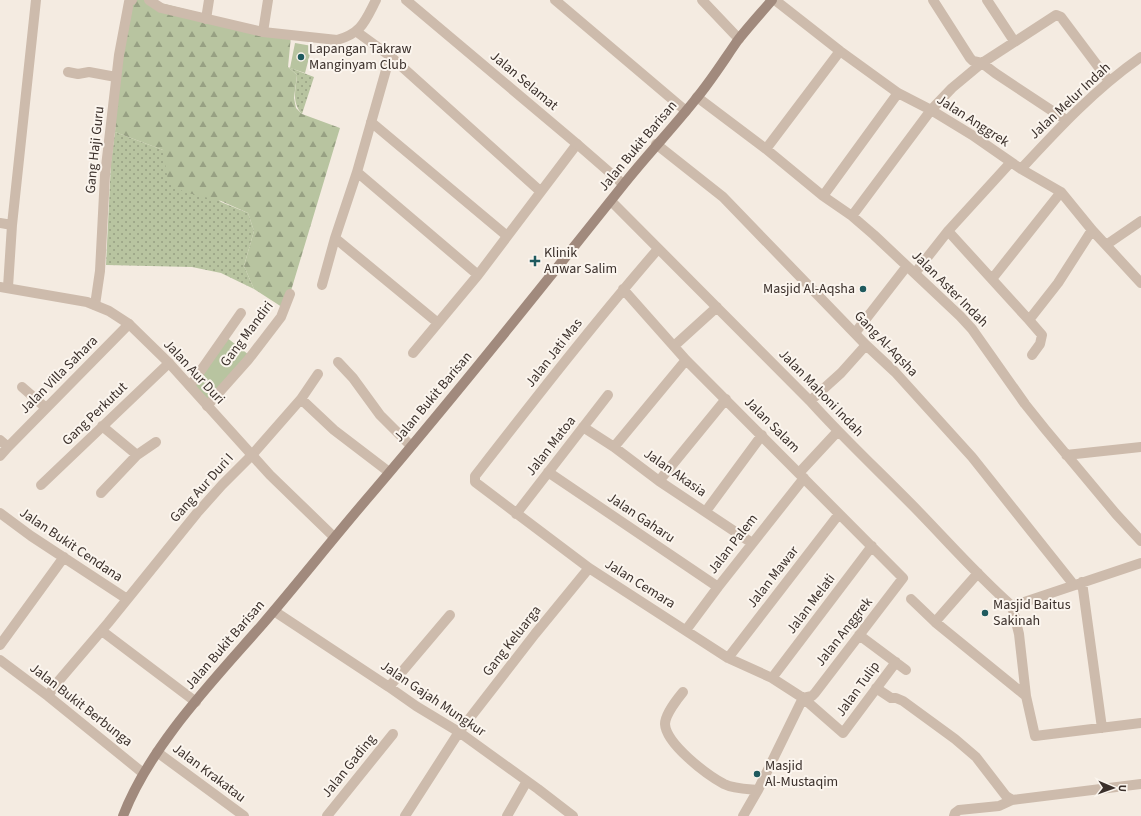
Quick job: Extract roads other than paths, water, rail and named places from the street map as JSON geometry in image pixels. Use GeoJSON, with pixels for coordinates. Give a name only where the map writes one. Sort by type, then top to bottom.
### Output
{"type":"FeatureCollection","features":[{"type":"Feature","properties":{"kind":"main road","name":"Jalan Bukit Barisan"},"geometry":{"type":"LineString","coordinates":[[123,816],[143,773],[196,702],[274,611],[411,446],[656,144],[697,98],[739,39],[772,0]]}},
{"type":"Feature","properties":{"kind":"street"},"geometry":{"type":"LineString","coordinates":[[4,287],[36,0]]}},
{"type":"Feature","properties":{"kind":"street","name":"Gang Haji Guru"},"geometry":{"type":"LineString","coordinates":[[95,305],[100,271],[105,175],[116,77],[126,16],[129,2],[132,0]]}},
{"type":"Feature","properties":{"kind":"street"},"geometry":{"type":"LineString","coordinates":[[149,0],[206,19],[263,32],[337,40],[357,32],[364,23],[376,0]]}},
{"type":"Feature","properties":{"kind":"street"},"geometry":{"type":"LineString","coordinates":[[206,19],[209,0]]}},
{"type":"Feature","properties":{"kind":"street"},"geometry":{"type":"LineString","coordinates":[[263,32],[268,0]]}},
{"type":"Feature","properties":{"kind":"street","name":"Jalan Selamat"},"geometry":{"type":"LineString","coordinates":[[406,0],[623,184]]}},
{"type":"Feature","properties":{"kind":"street"},"geometry":{"type":"LineString","coordinates":[[555,0],[686,111]]}},
{"type":"Feature","properties":{"kind":"street"},"geometry":{"type":"LineString","coordinates":[[702,0],[739,39]]}},
{"type":"Feature","properties":{"kind":"street","name":"Jalan Anggrek"},"geometry":{"type":"LineString","coordinates":[[775,0],[898,93],[931,110],[972,135],[1021,169],[1061,192],[1092,230],[1141,283]]}},
{"type":"Feature","properties":{"kind":"street"},"geometry":{"type":"LineString","coordinates":[[933,0],[973,61],[982,63],[1066,120]]}},
{"type":"Feature","properties":{"kind":"street"},"geometry":{"type":"LineString","coordinates":[[987,0],[1014,41]]}},
{"type":"Feature","properties":{"kind":"street"},"geometry":{"type":"LineString","coordinates":[[852,216],[931,110],[952,88],[982,63],[1056,15],[1060,16],[1109,81]]}},
{"type":"Feature","properties":{"kind":"street"},"geometry":{"type":"LineString","coordinates":[[357,32],[390,56],[540,191]]}},
{"type":"Feature","properties":{"kind":"street"},"geometry":{"type":"LineString","coordinates":[[766,149],[840,50]]}},
{"type":"Feature","properties":{"kind":"street"},"geometry":{"type":"LineString","coordinates":[[322,285],[335,238],[357,172],[390,56]]}},
{"type":"Feature","properties":{"kind":"street","name":"Jalan Melur Indah"},"geometry":{"type":"LineString","coordinates":[[1021,169],[1066,120],[1109,81],[1141,57]]}},
{"type":"Feature","properties":{"kind":"street"},"geometry":{"type":"LineString","coordinates":[[68,72],[78,74],[89,72],[116,77]]}},
{"type":"Feature","properties":{"kind":"street"},"geometry":{"type":"LineString","coordinates":[[823,196],[898,93]]}},
{"type":"Feature","properties":{"kind":"street","name":"Jalan Aster Indah"},"geometry":{"type":"LineString","coordinates":[[697,98],[766,149],[823,196],[852,216],[874,235],[972,329],[1025,404],[1066,455],[1141,541]]}},
{"type":"Feature","properties":{"kind":"street"},"geometry":{"type":"LineString","coordinates":[[371,122],[507,236]]}},
{"type":"Feature","properties":{"kind":"street"},"geometry":{"type":"LineString","coordinates":[[413,353],[478,275],[577,144]]}},
{"type":"Feature","properties":{"kind":"street","name":"Gang Al-Aqsha"},"geometry":{"type":"LineString","coordinates":[[656,144],[723,196],[866,345],[895,372],[972,457],[1078,583]]}},
{"type":"Feature","properties":{"kind":"street"},"geometry":{"type":"LineString","coordinates":[[855,333],[1011,162]]}},
{"type":"Feature","properties":{"kind":"street"},"geometry":{"type":"LineString","coordinates":[[357,172],[478,275]]}},
{"type":"Feature","properties":{"kind":"street"},"geometry":{"type":"LineString","coordinates":[[992,279],[1061,192]]}},
{"type":"Feature","properties":{"kind":"street","name":"Jalan Mahoni Indah"},"geometry":{"type":"LineString","coordinates":[[611,201],[1012,606]]}},
{"type":"Feature","properties":{"kind":"street"},"geometry":{"type":"LineString","coordinates":[[1106,245],[1141,221]]}},
{"type":"Feature","properties":{"kind":"street"},"geometry":{"type":"LineString","coordinates":[[0,223],[12,225]]}},
{"type":"Feature","properties":{"kind":"street"},"geometry":{"type":"LineString","coordinates":[[1029,320],[1058,283],[1092,230]]}},
{"type":"Feature","properties":{"kind":"street"},"geometry":{"type":"LineString","coordinates":[[948,231],[1042,335],[1040,344],[1032,355]]}},
{"type":"Feature","properties":{"kind":"street"},"geometry":{"type":"LineString","coordinates":[[335,238],[438,323]]}},
{"type":"Feature","properties":{"kind":"street","name":"Jalan Jati Mas"},"geometry":{"type":"LineString","coordinates":[[475,476],[573,350],[658,249]]}},
{"type":"Feature","properties":{"kind":"street","name":"Jalan Aur Duri"},"geometry":{"type":"LineString","coordinates":[[4,287],[87,302],[109,311],[129,324],[169,363],[270,475],[334,537]]}},
{"type":"Feature","properties":{"kind":"street","name":"Jalan Salam"},"geometry":{"type":"LineString","coordinates":[[623,289],[686,360],[903,578]]}},
{"type":"Feature","properties":{"kind":"street","name":"Gang Mandiri"},"geometry":{"type":"LineString","coordinates":[[207,406],[248,360],[281,317],[290,294]]}},
{"type":"Feature","properties":{"kind":"street"},"geometry":{"type":"LineString","coordinates":[[674,346],[717,307]]}},
{"type":"Feature","properties":{"kind":"street"},"geometry":{"type":"LineString","coordinates":[[190,386],[241,313]]}},
{"type":"Feature","properties":{"kind":"street","name":"Jalan Villa Sahara"},"geometry":{"type":"LineString","coordinates":[[0,456],[4,443],[46,408],[129,324]]}},
{"type":"Feature","properties":{"kind":"street"},"geometry":{"type":"LineString","coordinates":[[810,401],[841,373],[866,345]]}},
{"type":"Feature","properties":{"kind":"street"},"geometry":{"type":"LineString","coordinates":[[614,447],[686,360]]}},
{"type":"Feature","properties":{"kind":"street"},"geometry":{"type":"LineString","coordinates":[[338,362],[380,415],[411,446]]}},
{"type":"Feature","properties":{"kind":"street","name":"Gang Perkutut"},"geometry":{"type":"LineString","coordinates":[[41,485],[169,363]]}},
{"type":"Feature","properties":{"kind":"street","name":"Gang Aur Duri I"},"geometry":{"type":"LineString","coordinates":[[48,696],[56,684],[102,631],[197,513],[252,455],[300,399],[318,374]]}},
{"type":"Feature","properties":{"kind":"street"},"geometry":{"type":"LineString","coordinates":[[22,387],[46,408]]}},
{"type":"Feature","properties":{"kind":"street","name":"Jalan Matoa"},"geometry":{"type":"LineString","coordinates":[[516,514],[608,396]]}},
{"type":"Feature","properties":{"kind":"street"},"geometry":{"type":"LineString","coordinates":[[300,399],[334,430],[389,472]]}},
{"type":"Feature","properties":{"kind":"street"},"geometry":{"type":"LineString","coordinates":[[659,480],[726,399]]}},
{"type":"Feature","properties":{"kind":"street"},"geometry":{"type":"LineString","coordinates":[[102,426],[137,455]]}},
{"type":"Feature","properties":{"kind":"street","name":"Jalan Akasia"},"geometry":{"type":"LineString","coordinates":[[583,427],[752,543]]}},
{"type":"Feature","properties":{"kind":"street","name":"Jalan Palem"},"geometry":{"type":"LineString","coordinates":[[686,630],[802,475],[838,431]]}},
{"type":"Feature","properties":{"kind":"street"},"geometry":{"type":"LineString","coordinates":[[706,511],[762,435]]}},
{"type":"Feature","properties":{"kind":"street"},"geometry":{"type":"LineString","coordinates":[[101,493],[137,455],[156,442]]}},
{"type":"Feature","properties":{"kind":"street"},"geometry":{"type":"LineString","coordinates":[[1066,455],[1141,448]]}},
{"type":"Feature","properties":{"kind":"street","name":"Jalan Gaharu"},"geometry":{"type":"LineString","coordinates":[[548,472],[718,587]]}},
{"type":"Feature","properties":{"kind":"street","name":"Jalan Cemara"},"geometry":{"type":"LineString","coordinates":[[475,476],[475,482],[588,568],[728,658],[772,678],[804,698],[843,733]]}},
{"type":"Feature","properties":{"kind":"street","name":"Jalan Mawar"},"geometry":{"type":"LineString","coordinates":[[728,658],[839,514]]}},
{"type":"Feature","properties":{"kind":"street","name":"Jalan Bukit Cendana"},"geometry":{"type":"LineString","coordinates":[[1,518],[64,557],[127,599]]}},
{"type":"Feature","properties":{"kind":"street","name":"Jalan Melati"},"geometry":{"type":"LineString","coordinates":[[772,678],[872,546]]}},
{"type":"Feature","properties":{"kind":"street"},"geometry":{"type":"LineString","coordinates":[[0,645],[64,557]]}},
{"type":"Feature","properties":{"kind":"street"},"geometry":{"type":"LineString","coordinates":[[1141,563],[1012,606],[1019,634],[1026,696],[1034,735],[1037,736],[1141,723]]}},
{"type":"Feature","properties":{"kind":"street","name":"Gang Keluarga"},"geometry":{"type":"LineString","coordinates":[[404,816],[459,732],[534,634],[588,568]]}},
{"type":"Feature","properties":{"kind":"street"},"geometry":{"type":"LineString","coordinates":[[935,622],[978,573]]}},
{"type":"Feature","properties":{"kind":"street","name":"Jalan Anggrek"},"geometry":{"type":"LineString","coordinates":[[804,698],[815,693],[903,578]]}},
{"type":"Feature","properties":{"kind":"street"},"geometry":{"type":"LineString","coordinates":[[1078,583],[1102,728]]}},
{"type":"Feature","properties":{"kind":"street"},"geometry":{"type":"LineString","coordinates":[[911,599],[935,622],[1026,696]]}},
{"type":"Feature","properties":{"kind":"street","name":"Jalan Gajah Mungkur"},"geometry":{"type":"LineString","coordinates":[[274,611],[416,706],[459,732],[573,816]]}},
{"type":"Feature","properties":{"kind":"street"},"geometry":{"type":"LineString","coordinates":[[389,687],[450,615]]}},
{"type":"Feature","properties":{"kind":"street"},"geometry":{"type":"LineString","coordinates":[[102,631],[196,702]]}},
{"type":"Feature","properties":{"kind":"street","name":"Jalan Tulip"},"geometry":{"type":"LineString","coordinates":[[859,635],[906,670]]}},
{"type":"Feature","properties":{"kind":"street","name":"Jalan Bukit Berbunga"},"geometry":{"type":"LineString","coordinates":[[0,660],[48,696],[143,773]]}},
{"type":"Feature","properties":{"kind":"street","name":"Jalan Tulip"},"geometry":{"type":"LineString","coordinates":[[843,733],[896,662]]}},
{"type":"Feature","properties":{"kind":"street"},"geometry":{"type":"LineString","coordinates":[[876,688],[891,698],[896,698],[903,701],[955,739],[976,757],[1006,796],[1012,800]]}},
{"type":"Feature","properties":{"kind":"street"},"geometry":{"type":"LineString","coordinates":[[683,692],[675,702],[665,722],[668,735],[679,749],[701,768],[725,785],[742,789],[758,790]]}},
{"type":"Feature","properties":{"kind":"street"},"geometry":{"type":"LineString","coordinates":[[743,816],[758,790],[804,698]]}},
{"type":"Feature","properties":{"kind":"street","name":"Jalan Gading"},"geometry":{"type":"LineString","coordinates":[[327,816],[393,734]]}},
{"type":"Feature","properties":{"kind":"street","name":"Jalan Krakatau"},"geometry":{"type":"LineString","coordinates":[[158,752],[244,816]]}},
{"type":"Feature","properties":{"kind":"street"},"geometry":{"type":"LineString","coordinates":[[507,816],[527,781]]}},
{"type":"Feature","properties":{"kind":"street"},"geometry":{"type":"LineString","coordinates":[[954,816],[959,810],[999,806],[1012,800],[1141,784]]}},
{"type":"Feature","properties":{"kind":"place","name":"Lapangan Takraw Manginyam Club"},"geometry":{"type":"Point","coordinates":[301,57]}},
{"type":"Feature","properties":{"kind":"place","name":"Klinik Anwar Salim"},"geometry":{"type":"Point","coordinates":[535,261]}},
{"type":"Feature","properties":{"kind":"place","name":"Masjid Al-Aqsha"},"geometry":{"type":"Point","coordinates":[863,289]}},
{"type":"Feature","properties":{"kind":"place","name":"Masjid Baitus Sakinah"},"geometry":{"type":"Point","coordinates":[985,613]}},
{"type":"Feature","properties":{"kind":"place","name":"Masjid Al-Mustaqim"},"geometry":{"type":"Point","coordinates":[757,774]}}]}
